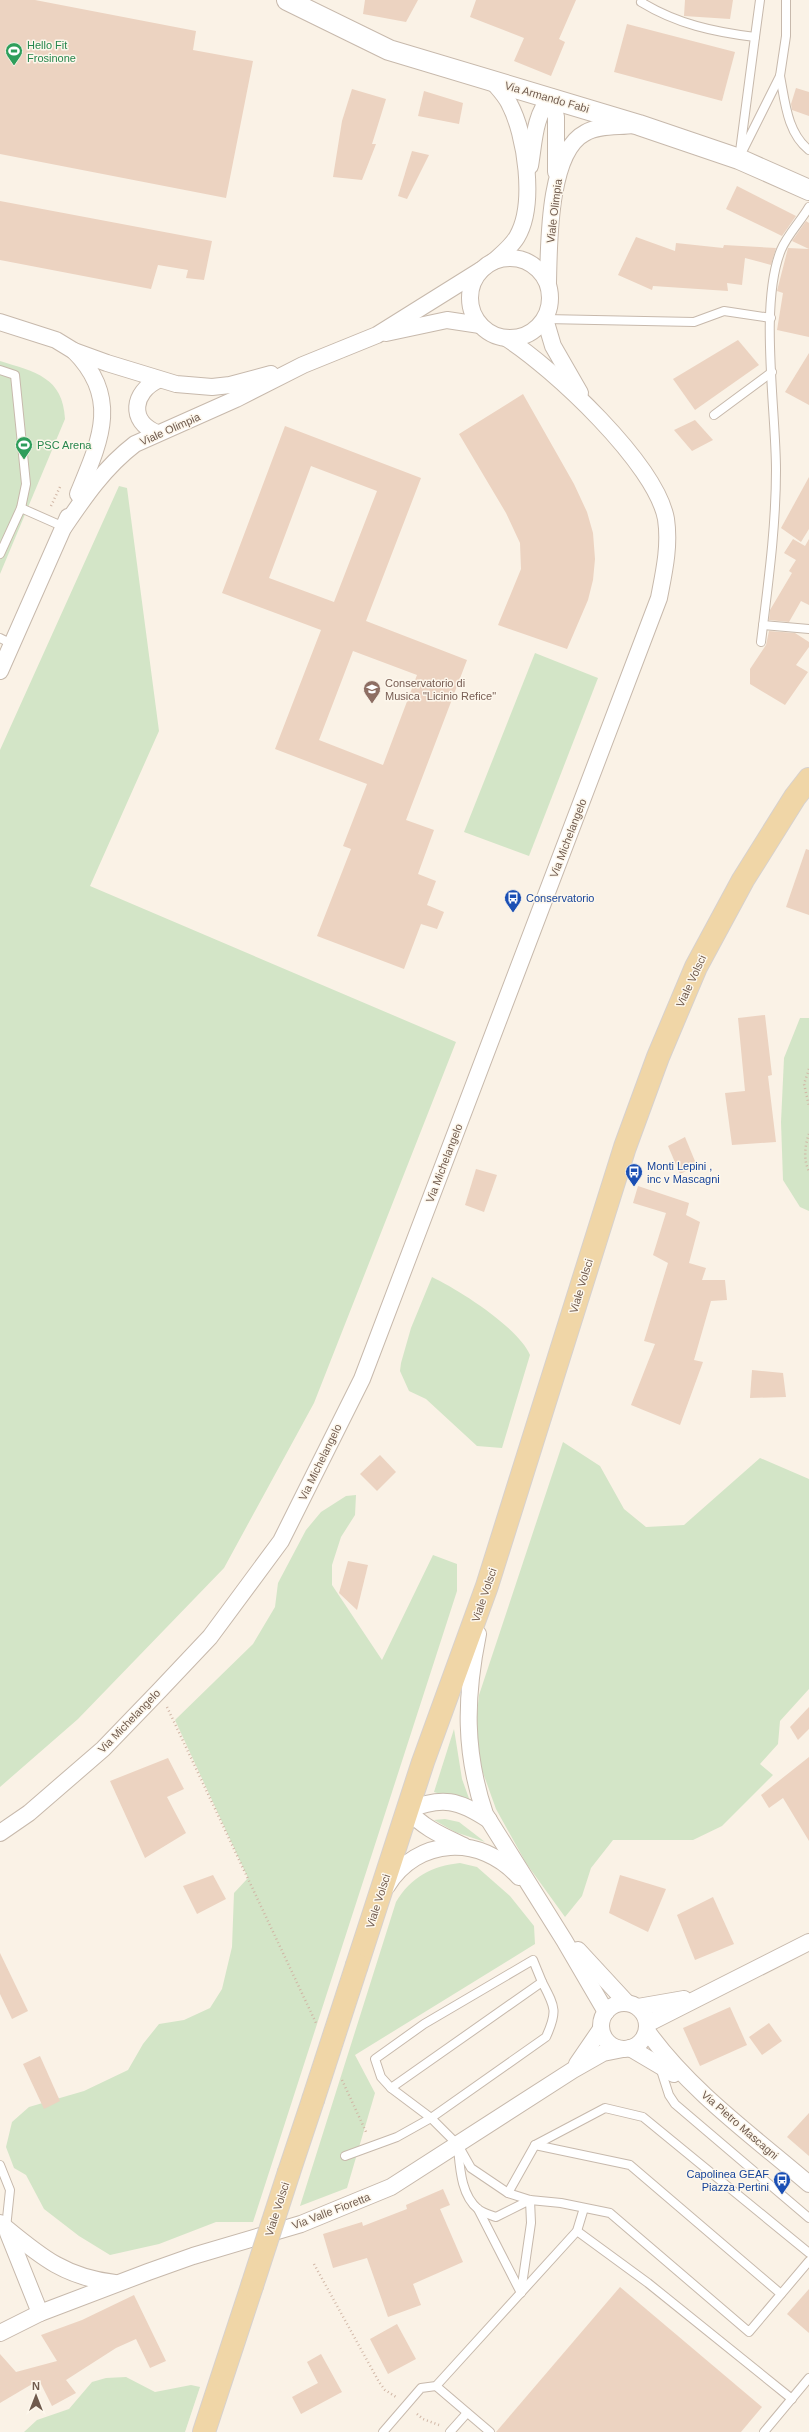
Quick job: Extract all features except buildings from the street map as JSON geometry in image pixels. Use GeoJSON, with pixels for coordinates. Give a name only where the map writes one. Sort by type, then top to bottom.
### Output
{"type":"FeatureCollection","features":[{"type":"Feature","properties":{"kind":"main road","name":"Viale Volsci"},"geometry":{"type":"LineString","coordinates":[[204,2432],[408,1810],[487,1586],[624,1147],[658,1057],[696,967],[740,886],[795,797],[809,779]]}},
{"type":"Feature","properties":{"kind":"street","name":"Via Armando Fabi"},"geometry":{"type":"LineString","coordinates":[[286,0],[389,50],[493,82],[551,97],[639,125],[739,159],[809,190]]}},
{"type":"Feature","properties":{"kind":"street","name":"Viale Olimpia"},"geometry":{"type":"LineString","coordinates":[[64,527],[94,483],[109,467],[135,444],[157,433],[236,400],[303,365],[377,335],[486,267],[510,247],[518,236],[526,209],[527,180],[514,115],[506,97],[493,82]]}},
{"type":"Feature","properties":{"kind":"street"},"geometry":{"type":"LineString","coordinates":[[527,180],[538,120],[545,104],[551,97]]}},
{"type":"Feature","properties":{"kind":"street"},"geometry":{"type":"LineString","coordinates":[[551,97],[556,118],[556,182]]}},
{"type":"Feature","properties":{"kind":"street","name":"Viale Olimpia"},"geometry":{"type":"LineString","coordinates":[[548,282],[556,182],[570,146],[584,133],[594,129],[639,125]]}},
{"type":"Feature","properties":{"kind":"street"},"geometry":{"type":"LineString","coordinates":[[500,259],[523,260],[542,273],[548,282],[551,295],[550,307],[545,319],[538,328],[528,335],[506,338],[487,332],[480,325],[470,303],[470,291],[486,267],[500,259]]}},
{"type":"Feature","properties":{"kind":"street","name":"Via Michelangelo"},"geometry":{"type":"LineString","coordinates":[[545,319],[558,356],[590,409]]}},
{"type":"Feature","properties":{"kind":"street","name":"Viale Olimpia"},"geometry":{"type":"LineString","coordinates":[[377,335],[447,320],[480,325]]}},
{"type":"Feature","properties":{"kind":"street","name":"Viale Olimpia"},"geometry":{"type":"LineString","coordinates":[[0,322],[56,340],[74,351],[158,380],[194,386],[230,385],[303,365]]}},
{"type":"Feature","properties":{"kind":"street","name":"Via Michelangelo"},"geometry":{"type":"LineString","coordinates":[[0,1833],[29,1813],[103,1749],[210,1637],[281,1542],[362,1379],[659,598],[667,556],[668,539],[666,518],[656,491],[639,464],[590,409],[540,362],[506,338]]}},
{"type":"Feature","properties":{"kind":"street","name":"Viale Olimpia"},"geometry":{"type":"LineString","coordinates":[[0,671],[6,641],[64,527],[100,437],[103,411],[102,398],[95,378],[74,351]]}},
{"type":"Feature","properties":{"kind":"street"},"geometry":{"type":"LineString","coordinates":[[157,433],[149,430],[143,424],[137,409],[138,401],[145,389],[158,380]]}},
{"type":"Feature","properties":{"kind":"street"},"geometry":{"type":"LineString","coordinates":[[487,1586],[468,1691],[467,1731],[478,1794],[489,1820],[534,1894],[553,1921],[606,2012]]}},
{"type":"Feature","properties":{"kind":"street"},"geometry":{"type":"LineString","coordinates":[[489,1820],[476,1812],[444,1800],[426,1803],[408,1810],[416,1819],[430,1829],[468,1848],[498,1860],[516,1873],[534,1894]]}},
{"type":"Feature","properties":{"kind":"street"},"geometry":{"type":"LineString","coordinates":[[377,1903],[394,1874],[413,1858],[434,1849],[468,1848]]}},
{"type":"Feature","properties":{"kind":"street"},"geometry":{"type":"LineString","coordinates":[[553,1921],[632,2005],[644,2014],[647,2027],[642,2040],[627,2049],[609,2043],[601,2029],[601,2022],[606,2012],[617,2004],[632,2005],[677,2000],[722,1987]]}},
{"type":"Feature","properties":{"kind":"street"},"geometry":{"type":"LineString","coordinates":[[647,2027],[809,1942]]}},
{"type":"Feature","properties":{"kind":"street","name":"Via Pietro Mascagni"},"geometry":{"type":"LineString","coordinates":[[647,2027],[662,2051],[690,2082],[809,2184]]}},
{"type":"Feature","properties":{"kind":"street","name":"Via Valle Fioretta"},"geometry":{"type":"LineString","coordinates":[[573,2070],[601,2029]]}},
{"type":"Feature","properties":{"kind":"street","name":"Via Pietro Mascagni"},"geometry":{"type":"LineString","coordinates":[[627,2049],[658,2063],[690,2082]]}},
{"type":"Feature","properties":{"kind":"street","name":"Via Valle Fioretta"},"geometry":{"type":"LineString","coordinates":[[0,2333],[40,2314],[118,2283],[193,2256],[301,2224],[391,2187],[573,2070],[603,2053],[627,2049]]}},
{"type":"Feature","properties":{"kind":"street"},"geometry":{"type":"LineString","coordinates":[[3,2226],[27,2247],[71,2273],[95,2280],[118,2283]]}},
{"type":"Feature","properties":{"kind":"street"},"geometry":{"type":"LineString","coordinates":[[3,2226],[40,2314]]}},
{"type":"Feature","properties":{"kind":"lane"},"geometry":{"type":"LineString","coordinates":[[642,0],[641,2],[660,14],[682,23],[711,31],[755,37]]}},
{"type":"Feature","properties":{"kind":"lane"},"geometry":{"type":"LineString","coordinates":[[739,159],[760,0]]}},
{"type":"Feature","properties":{"kind":"lane"},"geometry":{"type":"LineString","coordinates":[[739,159],[780,76],[786,36],[786,0]]}},
{"type":"Feature","properties":{"kind":"lane"},"geometry":{"type":"LineString","coordinates":[[780,76],[789,121],[802,144],[809,150]]}},
{"type":"Feature","properties":{"kind":"lane"},"geometry":{"type":"LineString","coordinates":[[761,642],[776,513],[771,318],[773,281],[781,250],[809,207]]}},
{"type":"Feature","properties":{"kind":"lane"},"geometry":{"type":"LineString","coordinates":[[545,319],[694,322],[724,312],[771,318]]}},
{"type":"Feature","properties":{"kind":"lane"},"geometry":{"type":"LineString","coordinates":[[0,370],[15,375],[26,484],[21,508],[0,554]]}},
{"type":"Feature","properties":{"kind":"lane"},"geometry":{"type":"LineString","coordinates":[[714,415],[772,372]]}},
{"type":"Feature","properties":{"kind":"lane"},"geometry":{"type":"LineString","coordinates":[[21,508],[64,527]]}},
{"type":"Feature","properties":{"kind":"lane"},"geometry":{"type":"LineString","coordinates":[[763,624],[809,628]]}},
{"type":"Feature","properties":{"kind":"lane"},"geometry":{"type":"LineString","coordinates":[[345,2156],[397,2137],[431,2118],[546,2037],[555,2018],[552,2002],[533,1960],[424,2024],[375,2059],[381,2077],[391,2088],[431,2118],[458,2145],[471,2168],[508,2193],[530,2200],[610,2213],[749,2332],[809,2261]]}},
{"type":"Feature","properties":{"kind":"lane"},"geometry":{"type":"LineString","coordinates":[[391,2088],[542,1982]]}},
{"type":"Feature","properties":{"kind":"lane"},"geometry":{"type":"LineString","coordinates":[[658,2063],[669,2095],[675,2104],[809,2218]]}},
{"type":"Feature","properties":{"kind":"lane"},"geometry":{"type":"LineString","coordinates":[[508,2193],[536,2145],[605,2108],[643,2117],[809,2253]]}},
{"type":"Feature","properties":{"kind":"lane"},"geometry":{"type":"LineString","coordinates":[[458,2145],[461,2176],[466,2192],[478,2210],[521,2293]]}},
{"type":"Feature","properties":{"kind":"lane"},"geometry":{"type":"LineString","coordinates":[[536,2145],[630,2165],[781,2294]]}},
{"type":"Feature","properties":{"kind":"lane"},"geometry":{"type":"LineString","coordinates":[[0,2166],[10,2190],[3,2226]]}},
{"type":"Feature","properties":{"kind":"lane"},"geometry":{"type":"LineString","coordinates":[[0,2180],[10,2190]]}},
{"type":"Feature","properties":{"kind":"lane"},"geometry":{"type":"LineString","coordinates":[[478,2210],[496,2217],[530,2200]]}},
{"type":"Feature","properties":{"kind":"lane"},"geometry":{"type":"LineString","coordinates":[[521,2293],[531,2223],[530,2200]]}},
{"type":"Feature","properties":{"kind":"lane"},"geometry":{"type":"LineString","coordinates":[[383,2432],[421,2388],[436,2386],[577,2231],[584,2208]]}},
{"type":"Feature","properties":{"kind":"lane"},"geometry":{"type":"LineString","coordinates":[[577,2231],[648,2283],[792,2399]]}},
{"type":"Feature","properties":{"kind":"lane"},"geometry":{"type":"LineString","coordinates":[[764,2432],[809,2378]]}},
{"type":"Feature","properties":{"kind":"lane"},"geometry":{"type":"LineString","coordinates":[[436,2386],[490,2432]]}},
{"type":"Feature","properties":{"kind":"lane"},"geometry":{"type":"LineString","coordinates":[[450,2432],[467,2413]]}},
{"type":"Feature","properties":{"kind":"path"},"geometry":{"type":"LineString","coordinates":[[48,512],[61,484]]}},
{"type":"Feature","properties":{"kind":"path"},"geometry":{"type":"LineString","coordinates":[[809,1069],[804,1084],[809,1106]]}},
{"type":"Feature","properties":{"kind":"path"},"geometry":{"type":"LineString","coordinates":[[809,1134],[805,1144],[806,1161],[809,1171]]}},
{"type":"Feature","properties":{"kind":"path"},"geometry":{"type":"LineString","coordinates":[[159,1691],[319,2030]]}},
{"type":"Feature","properties":{"kind":"path"},"geometry":{"type":"LineString","coordinates":[[339,2073],[373,2146]]}},
{"type":"Feature","properties":{"kind":"path"},"geometry":{"type":"LineString","coordinates":[[314,2264],[379,2382],[385,2390],[399,2398]]}},
{"type":"Feature","properties":{"kind":"path"},"geometry":{"type":"LineString","coordinates":[[423,2418],[441,2426]]}},
{"type":"Feature","properties":{"kind":"green space","name":"PSC Arena"},"geometry":{"type":"Polygon","coordinates":[[[0,361],[35,373],[45,378],[53,385],[59,394],[63,405],[65,419],[0,574],[0,361]]]}},
{"type":"Feature","properties":{"kind":"green space"},"geometry":{"type":"Polygon","coordinates":[[[119,486],[127,488],[159,731],[90,886],[456,1042],[314,1403],[224,1568],[78,1719],[0,1787],[0,750],[119,486]]]}},
{"type":"Feature","properties":{"kind":"green space"},"geometry":{"type":"Polygon","coordinates":[[[535,653],[598,678],[529,856],[464,832],[535,653]]]}},
{"type":"Feature","properties":{"kind":"green space"},"geometry":{"type":"Polygon","coordinates":[[[800,1018],[809,1018],[809,1211],[800,1207],[783,1180],[781,1122],[784,1058],[800,1018]]]}},
{"type":"Feature","properties":{"kind":"green space"},"geometry":{"type":"Polygon","coordinates":[[[432,1277],[472,1300],[501,1321],[523,1344],[530,1355],[502,1448],[477,1446],[426,1399],[409,1391],[400,1371],[411,1328],[432,1277]]]}},
{"type":"Feature","properties":{"kind":"green space"},"geometry":{"type":"Polygon","coordinates":[[[563,1442],[600,1466],[624,1509],[646,1527],[684,1525],[760,1458],[809,1479],[809,1689],[780,1721],[778,1744],[760,1764],[773,1775],[722,1826],[693,1840],[613,1840],[591,1868],[582,1896],[565,1917],[526,1863],[496,1809],[482,1770],[475,1732],[479,1695],[563,1442]]]}},
{"type":"Feature","properties":{"kind":"green space"},"geometry":{"type":"Polygon","coordinates":[[[356,1495],[355,1515],[341,1537],[332,1565],[332,1585],[382,1660],[433,1555],[457,1564],[457,1591],[253,2222],[216,2222],[159,2244],[110,2255],[79,2236],[44,2209],[26,2175],[14,2168],[6,2147],[12,2122],[29,2107],[84,2091],[128,2070],[143,2044],[159,2024],[184,2020],[210,2008],[222,1989],[232,1947],[234,1893],[248,1878],[175,1720],[253,1644],[275,1607],[278,1583],[306,1530],[321,1512],[346,1496],[356,1495]]]}},
{"type":"Feature","properties":{"kind":"green space"},"geometry":{"type":"Polygon","coordinates":[[[454,1729],[462,1779],[471,1804],[434,1792],[454,1729]]]}},
{"type":"Feature","properties":{"kind":"green space"},"geometry":{"type":"Polygon","coordinates":[[[445,1819],[459,1822],[485,1842],[455,1832],[434,1820],[445,1819]]]}},
{"type":"Feature","properties":{"kind":"green space"},"geometry":{"type":"Polygon","coordinates":[[[460,1863],[477,1867],[510,1896],[534,1926],[535,1944],[355,2055],[375,2093],[347,2188],[300,2206],[396,1902],[408,1886],[423,1874],[440,1867],[460,1863]]]}},
{"type":"Feature","properties":{"kind":"green space"},"geometry":{"type":"Polygon","coordinates":[[[126,2377],[155,2392],[191,2385],[200,2387],[185,2432],[24,2432],[37,2420],[69,2409],[92,2382],[106,2378],[126,2377]]]}},
{"type":"Feature","properties":{"kind":"place","name":"Hello Fit Frosinone"},"geometry":{"type":"Point","coordinates":[14,66]}},
{"type":"Feature","properties":{"kind":"place","name":"PSC Arena"},"geometry":{"type":"Point","coordinates":[24,460]}},
{"type":"Feature","properties":{"kind":"place","name":"Conservatorio di Musica \"Licinio Refice\""},"geometry":{"type":"Point","coordinates":[372,704]}},
{"type":"Feature","properties":{"kind":"place","name":"Conservatorio"},"geometry":{"type":"Point","coordinates":[513,913]}},
{"type":"Feature","properties":{"kind":"place","name":"Monti Lepini , inc v Mascagni"},"geometry":{"type":"Point","coordinates":[634,1187]}},
{"type":"Feature","properties":{"kind":"place","name":"Capolinea GEAF Piazza Pertini"},"geometry":{"type":"Point","coordinates":[782,2195]}}]}
